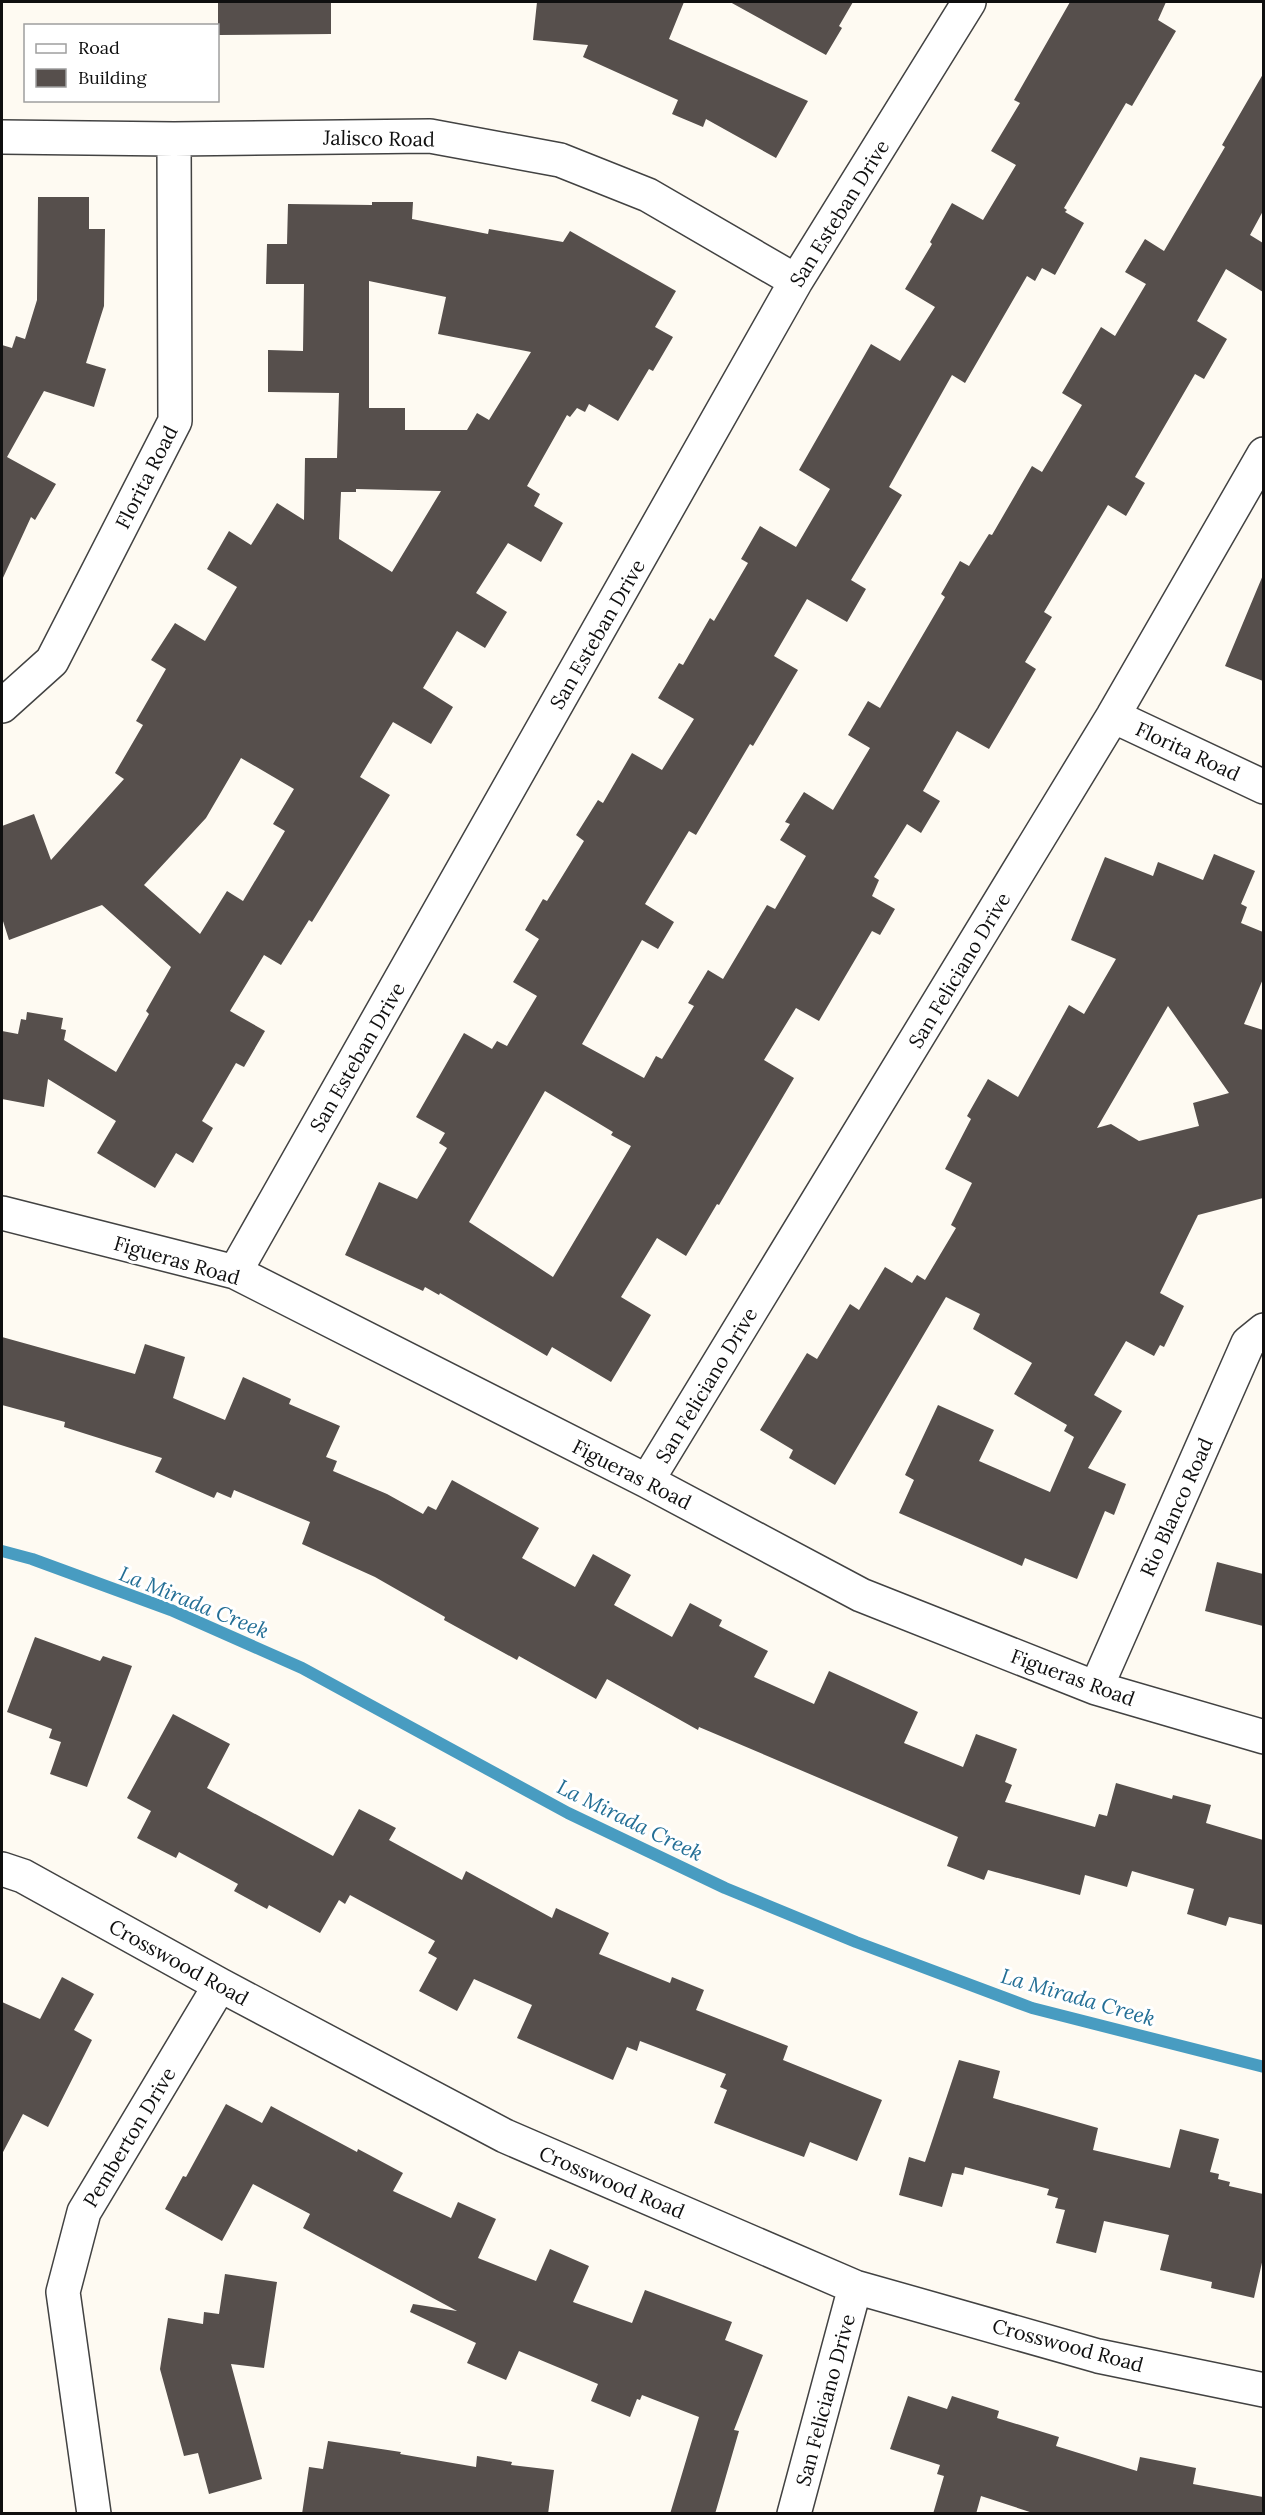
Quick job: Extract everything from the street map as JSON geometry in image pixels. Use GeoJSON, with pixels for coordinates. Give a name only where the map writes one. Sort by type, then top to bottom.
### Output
{"type":"FeatureCollection","features":[{"type":"Feature","properties":{"kind":"street","name":"San Esteban Drive"},"geometry":{"type":"LineString","coordinates":[[235,1272],[796,281],[969,2]]}},
{"type":"Feature","properties":{"kind":"street","name":"Jalisco Road"},"geometry":{"type":"LineString","coordinates":[[2,137],[174,139],[430,136],[560,160],[648,195],[796,281]]}},
{"type":"Feature","properties":{"kind":"street","name":"Florita Road"},"geometry":{"type":"LineString","coordinates":[[2,706],[52,661],[175,421],[174,139]]}},
{"type":"Feature","properties":{"kind":"street","name":"San Feliciano Drive"},"geometry":{"type":"LineString","coordinates":[[647,1481],[1113,716],[1263,454]]}},
{"type":"Feature","properties":{"kind":"street","name":"Florita Road"},"geometry":{"type":"LineString","coordinates":[[1113,716],[1263,787]]}},
{"type":"Feature","properties":{"kind":"street","name":"Figueras Road"},"geometry":{"type":"LineString","coordinates":[[2,1213],[235,1272],[647,1481],[861,1595],[1096,1688],[1263,1737]]}},
{"type":"Feature","properties":{"kind":"street","name":"Rio Blanco Road"},"geometry":{"type":"LineString","coordinates":[[1096,1688],[1248,1343],[1263,1330]]}},
{"type":"Feature","properties":{"kind":"street","name":"Crosswood Road"},"geometry":{"type":"LineString","coordinates":[[2,1869],[22,1876],[220,1985],[505,2136],[855,2287],[1098,2356],[1263,2390]]}},
{"type":"Feature","properties":{"kind":"street","name":"Pemberton Drive"},"geometry":{"type":"LineString","coordinates":[[94,2514],[63,2292],[84,2212],[220,1985]]}},
{"type":"Feature","properties":{"kind":"street","name":"San Feliciano Drive"},"geometry":{"type":"LineString","coordinates":[[794,2514],[855,2287]]}},
{"type":"Feature","properties":{"kind":"building"},"geometry":{"type":"Polygon","coordinates":[[[218,2],[331,2],[331,34],[219,35],[218,2]]]}},
{"type":"Feature","properties":{"kind":"building"},"geometry":{"type":"Polygon","coordinates":[[[537,2],[684,2],[669,39],[808,101],[776,158],[706,119],[703,127],[672,114],[678,100],[583,57],[588,45],[533,40],[537,2]]]}},
{"type":"Feature","properties":{"kind":"building"},"geometry":{"type":"Polygon","coordinates":[[[730,2],[853,2],[839,26],[842,28],[826,55],[730,2]]]}},
{"type":"Feature","properties":{"kind":"building"},"geometry":{"type":"Polygon","coordinates":[[[1070,2],[1166,2],[1158,20],[1176,31],[1132,106],[1126,103],[1064,208],[1067,210],[1065,212],[1084,223],[1055,275],[1042,268],[1035,281],[1027,276],[965,383],[952,375],[889,487],[902,495],[851,580],[866,589],[847,622],[807,599],[774,656],[798,670],[753,746],[750,744],[696,835],[689,831],[645,904],[674,922],[658,949],[642,940],[582,1044],[644,1078],[656,1056],[662,1059],[694,1006],[688,1003],[708,970],[723,979],[767,905],[775,909],[806,856],[780,840],[790,824],[785,822],[804,792],[833,810],[870,748],[848,735],[868,701],[880,708],[945,597],[941,594],[960,561],[969,566],[989,534],[992,535],[1032,466],[1042,472],[1082,405],[1062,393],[1101,327],[1115,336],[1146,284],[1125,272],[1145,239],[1164,251],[1225,147],[1222,145],[1263,74],[1263,211],[1250,235],[1263,243],[1263,292],[1226,269],[1197,321],[1227,339],[1204,379],[1195,374],[1135,477],[1145,483],[1126,516],[1108,505],[1044,612],[1052,617],[1025,662],[1036,669],[989,749],[957,731],[923,791],[940,801],[921,833],[907,824],[874,877],[879,880],[872,896],[895,909],[880,935],[872,931],[819,1021],[796,1008],[764,1060],[794,1078],[719,1205],[717,1204],[686,1256],[657,1238],[621,1297],[651,1315],[611,1382],[552,1347],[547,1356],[440,1293],[439,1295],[425,1287],[423,1291],[345,1255],[379,1182],[417,1199],[447,1148],[439,1143],[445,1133],[416,1117],[464,1033],[492,1049],[497,1041],[507,1046],[537,996],[513,982],[539,939],[525,930],[543,899],[547,901],[584,841],[576,835],[598,800],[603,803],[632,753],[662,770],[694,719],[658,698],[679,663],[683,665],[710,618],[714,621],[748,563],[741,559],[760,526],[796,547],[830,489],[799,470],[871,344],[900,361],[935,307],[905,289],[932,244],[930,242],[952,203],[983,220],[1016,165],[991,151],[1020,103],[1014,100],[1070,2]],[[545,1091],[469,1222],[553,1277],[631,1146],[611,1135],[613,1132],[545,1091]]]}},
{"type":"Feature","properties":{"kind":"building"},"geometry":{"type":"Polygon","coordinates":[[[38,197],[89,197],[89,229],[105,229],[104,306],[86,363],[106,369],[94,407],[44,391],[7,457],[56,484],[35,520],[31,517],[2,580],[2,345],[12,348],[16,336],[25,339],[37,300],[38,197]]]}},
{"type":"Feature","properties":{"kind":"building"},"geometry":{"type":"Polygon","coordinates":[[[372,202],[413,202],[412,219],[488,234],[489,229],[563,242],[570,231],[676,291],[655,327],[673,337],[653,371],[649,369],[618,421],[589,404],[585,412],[577,408],[570,417],[567,415],[527,486],[540,494],[534,506],[563,523],[541,562],[508,543],[476,593],[507,612],[485,648],[457,631],[423,688],[453,707],[431,744],[393,722],[360,777],[390,795],[312,922],[309,920],[281,965],[264,955],[230,1011],[265,1031],[244,1067],[236,1063],[202,1121],[213,1128],[193,1163],[176,1153],[155,1188],[97,1153],[116,1121],[48,1079],[44,1107],[2,1099],[2,1031],[18,1034],[21,1019],[26,1020],[27,1012],[63,1018],[61,1029],[66,1030],[64,1040],[116,1072],[149,1014],[146,1011],[171,967],[102,905],[9,940],[2,918],[2,826],[34,814],[51,860],[124,779],[115,773],[143,725],[136,721],[166,669],[151,660],[175,623],[205,641],[237,587],[207,569],[229,531],[251,545],[277,503],[304,520],[305,458],[337,458],[339,393],[268,392],[268,350],[303,351],[304,284],[266,284],[267,244],[287,244],[288,204],[372,205],[372,202]],[[369,281],[369,408],[405,408],[405,430],[467,430],[477,413],[489,420],[531,352],[438,334],[446,297],[369,281]],[[356,489],[356,492],[341,492],[339,539],[392,572],[441,491],[356,489]],[[241,758],[206,818],[144,885],[200,934],[227,891],[243,901],[285,831],[273,824],[294,789],[241,758]]]}},
{"type":"Feature","properties":{"kind":"building"},"geometry":{"type":"Polygon","coordinates":[[[1263,575],[1263,681],[1225,666],[1263,575]]]}},
{"type":"Feature","properties":{"kind":"building"},"geometry":{"type":"Polygon","coordinates":[[[1214,854],[1255,871],[1241,904],[1247,907],[1241,923],[1263,932],[1263,979],[1244,1024],[1263,1030],[1263,1198],[1198,1215],[1160,1293],[1184,1306],[1164,1347],[1160,1345],[1154,1356],[1126,1341],[1094,1395],[1122,1411],[1088,1468],[1126,1484],[1114,1515],[1105,1511],[1077,1579],[1025,1558],[1022,1566],[899,1513],[914,1480],[905,1475],[938,1405],[994,1430],[979,1461],[1050,1492],[1074,1437],[1064,1431],[1067,1425],[1014,1394],[1032,1363],[973,1329],[980,1314],[946,1297],[835,1485],[789,1458],[793,1450],[760,1430],[807,1353],[817,1359],[850,1304],[859,1310],[885,1267],[912,1283],[917,1275],[925,1280],[956,1228],[951,1225],[972,1183],[945,1169],[971,1119],[967,1116],[988,1079],[1018,1097],[1069,1005],[1084,1014],[1116,959],[1071,940],[1105,857],[1153,876],[1158,862],[1203,880],[1214,854]],[[1168,1006],[1097,1128],[1111,1124],[1139,1141],[1199,1126],[1193,1103],[1229,1093],[1168,1006]]]}},
{"type":"Feature","properties":{"kind":"building"},"geometry":{"type":"Polygon","coordinates":[[[2,1337],[135,1374],[145,1344],[185,1357],[173,1398],[225,1420],[243,1377],[291,1399],[289,1404],[340,1426],[326,1457],[337,1461],[333,1471],[387,1494],[423,1514],[428,1506],[436,1510],[452,1480],[539,1528],[522,1558],[575,1587],[593,1554],[631,1575],[614,1605],[672,1637],[690,1603],[722,1620],[719,1626],[768,1651],[754,1677],[814,1704],[829,1671],[918,1712],[904,1743],[963,1767],[976,1734],[1017,1749],[1005,1782],[1012,1785],[1005,1802],[1095,1827],[1099,1814],[1107,1816],[1116,1783],[1172,1799],[1173,1795],[1211,1805],[1206,1823],[1263,1840],[1263,1925],[1229,1917],[1226,1926],[1187,1914],[1194,1889],[1132,1871],[1127,1887],[1085,1875],[1080,1895],[988,1870],[984,1880],[947,1866],[958,1837],[699,1727],[698,1730],[607,1679],[596,1699],[519,1656],[517,1660],[444,1620],[445,1617],[375,1577],[302,1544],[310,1522],[234,1490],[231,1498],[217,1492],[214,1498],[155,1472],[162,1458],[64,1427],[65,1422],[2,1405],[2,1337]]]}},
{"type":"Feature","properties":{"kind":"building"},"geometry":{"type":"Polygon","coordinates":[[[1217,1562],[1263,1574],[1263,1626],[1205,1611],[1217,1562]]]}},
{"type":"Feature","properties":{"kind":"building"},"geometry":{"type":"Polygon","coordinates":[[[35,1637],[100,1661],[103,1656],[132,1666],[87,1787],[50,1774],[61,1742],[49,1738],[52,1729],[7,1712],[35,1637]]]}},
{"type":"Feature","properties":{"kind":"building"},"geometry":{"type":"Polygon","coordinates":[[[173,1714],[230,1744],[207,1788],[333,1856],[359,1809],[396,1828],[389,1840],[462,1880],[466,1871],[552,1918],[556,1908],[609,1933],[599,1954],[670,1983],[672,1977],[704,1990],[696,2010],[788,2046],[783,2060],[882,2100],[857,2161],[810,2142],[804,2157],[714,2123],[727,2090],[720,2087],[726,2074],[640,2041],[637,2051],[627,2047],[613,2080],[517,2038],[532,2005],[474,1979],[457,2011],[419,1991],[437,1958],[428,1953],[435,1941],[350,1895],[345,1904],[339,1900],[320,1933],[269,1905],[267,1909],[234,1891],[238,1884],[179,1852],[176,1858],[137,1838],[151,1811],[127,1798],[173,1714]]]}},
{"type":"Feature","properties":{"kind":"building"},"geometry":{"type":"Polygon","coordinates":[[[62,1977],[94,1994],[74,2030],[92,2040],[48,2127],[23,2114],[2,2154],[2,2002],[40,2019],[62,1977]]]}},
{"type":"Feature","properties":{"kind":"building"},"geometry":{"type":"Polygon","coordinates":[[[959,2060],[1000,2071],[993,2098],[1098,2128],[1093,2150],[1170,2168],[1180,2129],[1219,2139],[1210,2172],[1219,2174],[1218,2179],[1230,2182],[1229,2186],[1263,2194],[1263,2258],[1254,2298],[1211,2288],[1212,2282],[1160,2270],[1169,2235],[1104,2221],[1096,2253],[1056,2243],[1065,2210],[1055,2208],[1058,2198],[1047,2195],[1049,2189],[965,2167],[963,2175],[952,2173],[942,2207],[899,2195],[909,2157],[925,2162],[959,2060]]]}},
{"type":"Feature","properties":{"kind":"building"},"geometry":{"type":"Polygon","coordinates":[[[226,2104],[262,2123],[271,2106],[357,2152],[358,2149],[403,2173],[393,2191],[451,2218],[458,2202],[496,2219],[478,2258],[536,2281],[550,2249],[589,2266],[573,2302],[632,2323],[645,2290],[732,2322],[725,2340],[763,2355],[734,2430],[739,2431],[715,2514],[670,2514],[699,2417],[642,2395],[640,2400],[637,2399],[630,2417],[591,2401],[598,2384],[519,2351],[506,2380],[467,2363],[476,2343],[410,2312],[413,2304],[457,2311],[303,2228],[310,2214],[253,2184],[222,2241],[165,2209],[183,2176],[186,2177],[226,2104]]]}},
{"type":"Feature","properties":{"kind":"building"},"geometry":{"type":"Polygon","coordinates":[[[225,2274],[277,2282],[264,2368],[231,2364],[262,2479],[209,2494],[198,2453],[184,2456],[160,2369],[168,2318],[203,2324],[204,2312],[219,2314],[225,2274]]]}},
{"type":"Feature","properties":{"kind":"building"},"geometry":{"type":"Polygon","coordinates":[[[908,2396],[947,2409],[952,2396],[999,2411],[997,2418],[1059,2437],[1056,2446],[1137,2471],[1140,2457],[1196,2468],[1193,2484],[1263,2497],[1263,2514],[1036,2514],[981,2496],[976,2514],[933,2514],[944,2476],[937,2474],[940,2465],[890,2449],[908,2396]]]}},
{"type":"Feature","properties":{"kind":"building"},"geometry":{"type":"Polygon","coordinates":[[[328,2441],[476,2467],[477,2456],[512,2462],[511,2465],[554,2470],[548,2514],[302,2514],[309,2467],[323,2469],[328,2441]]]}},
{"type":"Feature","properties":{"kind":"waterway","name":"La Mirada Creek"},"geometry":{"type":"LineString","coordinates":[[2,1551],[32,1559],[171,1610],[302,1668],[568,1813],[725,1888],[856,1942],[1032,2008],[1264,2067]]}}]}
